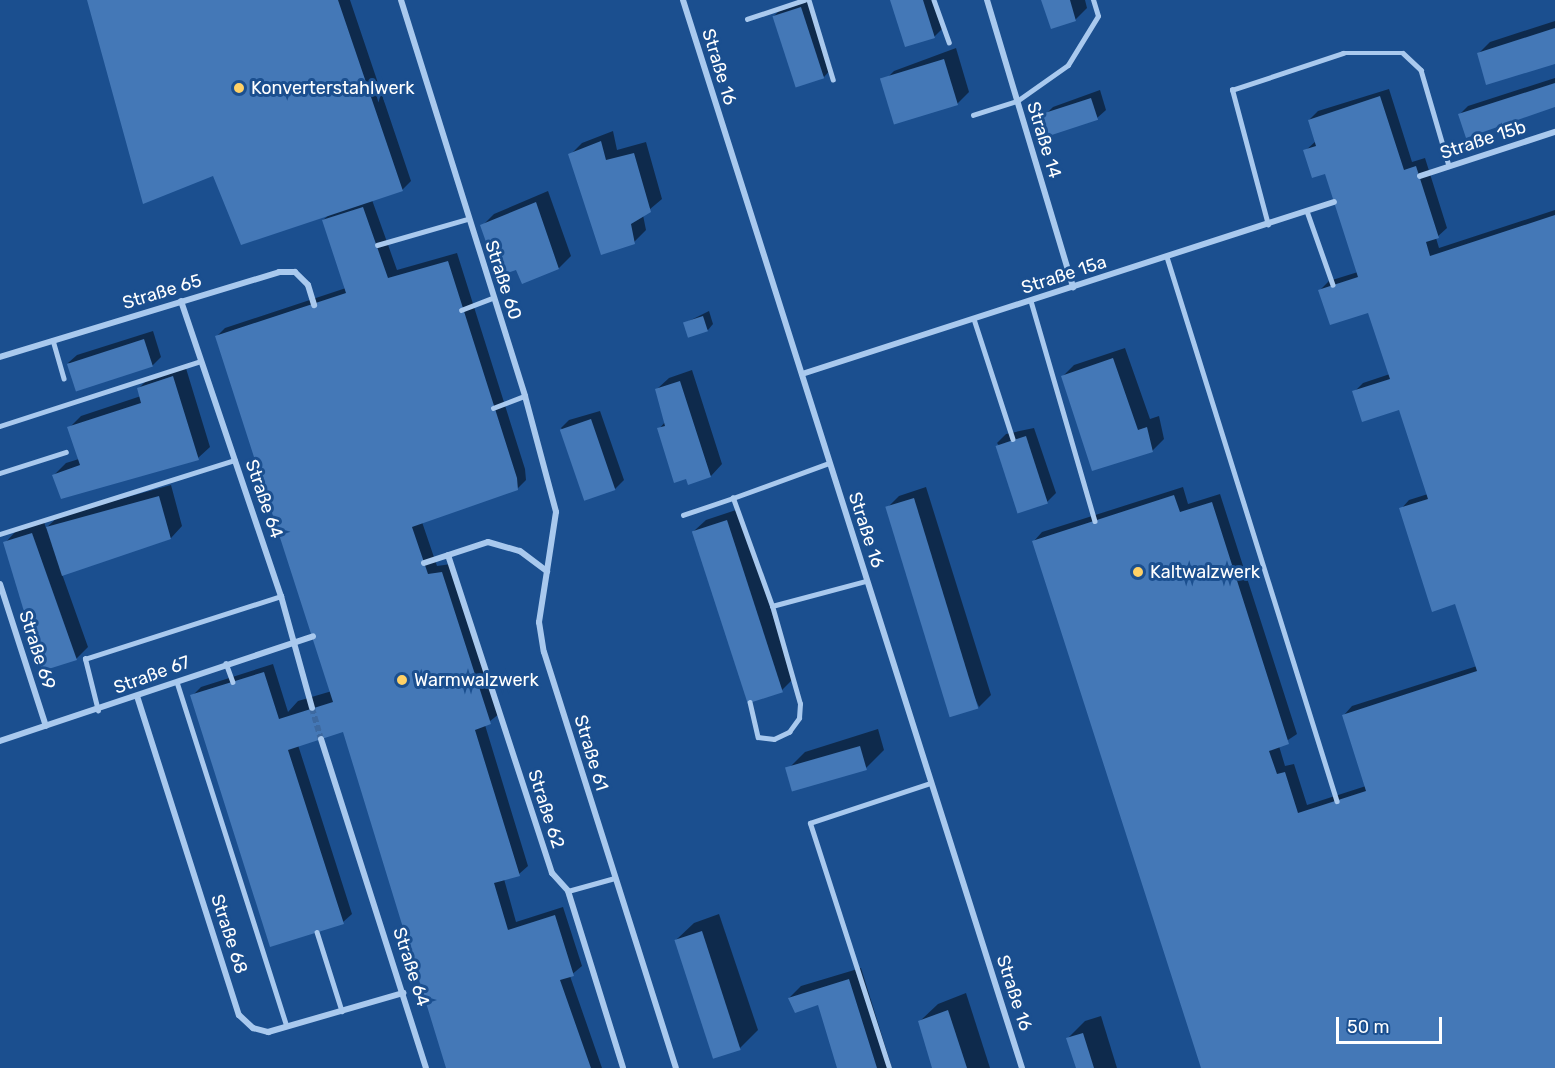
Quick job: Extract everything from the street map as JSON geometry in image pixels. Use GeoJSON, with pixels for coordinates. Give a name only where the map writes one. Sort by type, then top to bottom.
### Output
{"type":"FeatureCollection","features":[{"type":"Feature","properties":{"kind":"street","name":"Straße 60"},"geometry":{"type":"LineString","coordinates":[[401,0],[467,219],[525,396],[556,512],[547,571]]}},
{"type":"Feature","properties":{"kind":"street","name":"Straße 16"},"geometry":{"type":"LineString","coordinates":[[683,0],[1022,1068]]}},
{"type":"Feature","properties":{"kind":"street","name":"Straße 14"},"geometry":{"type":"LineString","coordinates":[[987,0],[1072,288]]}},
{"type":"Feature","properties":{"kind":"street","name":"Straße 15b"},"geometry":{"type":"LineString","coordinates":[[1419,176],[1555,132]]}},
{"type":"Feature","properties":{"kind":"street","name":"Straße 15a"},"geometry":{"type":"LineString","coordinates":[[802,374],[1334,202]]}},
{"type":"Feature","properties":{"kind":"street","name":"Straße 65"},"geometry":{"type":"LineString","coordinates":[[0,357],[279,272],[296,272],[308,285],[314,305]]}},
{"type":"Feature","properties":{"kind":"street","name":"Straße 64"},"geometry":{"type":"LineString","coordinates":[[181,301],[281,596],[312,708]]}},
{"type":"Feature","properties":{"kind":"street"},"geometry":{"type":"LineString","coordinates":[[424,563],[488,542],[520,550],[547,571]]}},
{"type":"Feature","properties":{"kind":"street","name":"Straße 62"},"geometry":{"type":"LineString","coordinates":[[448,555],[552,873],[568,891],[623,1068]]}},
{"type":"Feature","properties":{"kind":"street","name":"Straße 61"},"geometry":{"type":"LineString","coordinates":[[547,571],[539,622],[544,652],[676,1068]]}},
{"type":"Feature","properties":{"kind":"street","name":"Straße 69"},"geometry":{"type":"LineString","coordinates":[[0,584],[46,726]]}},
{"type":"Feature","properties":{"kind":"street","name":"Straße 67"},"geometry":{"type":"LineString","coordinates":[[0,741],[98,711],[226,663],[313,636]]}},
{"type":"Feature","properties":{"kind":"street","name":"Straße 68"},"geometry":{"type":"LineString","coordinates":[[137,696],[239,1016],[253,1028],[268,1032],[403,993]]}},
{"type":"Feature","properties":{"kind":"street","name":"Straße 64"},"geometry":{"type":"LineString","coordinates":[[321,739],[426,1068]]}},
{"type":"Feature","properties":{"kind":"lane"},"geometry":{"type":"LineString","coordinates":[[747,20],[804,0]]}},
{"type":"Feature","properties":{"kind":"lane"},"geometry":{"type":"LineString","coordinates":[[809,0],[832,79]]}},
{"type":"Feature","properties":{"kind":"lane"},"geometry":{"type":"LineString","coordinates":[[934,0],[949,42]]}},
{"type":"Feature","properties":{"kind":"lane"},"geometry":{"type":"LineString","coordinates":[[973,115],[1017,101],[1068,65],[1098,16],[1093,0]]}},
{"type":"Feature","properties":{"kind":"lane"},"geometry":{"type":"LineString","coordinates":[[1268,225],[1232,90],[1343,53],[1403,53],[1420,70],[1449,166]]}},
{"type":"Feature","properties":{"kind":"lane"},"geometry":{"type":"LineString","coordinates":[[1307,211],[1333,285]]}},
{"type":"Feature","properties":{"kind":"lane"},"geometry":{"type":"LineString","coordinates":[[377,245],[467,219]]}},
{"type":"Feature","properties":{"kind":"lane"},"geometry":{"type":"LineString","coordinates":[[1167,257],[1336,801]]}},
{"type":"Feature","properties":{"kind":"lane"},"geometry":{"type":"LineString","coordinates":[[461,310],[493,298]]}},
{"type":"Feature","properties":{"kind":"lane"},"geometry":{"type":"LineString","coordinates":[[1031,301],[1095,520]]}},
{"type":"Feature","properties":{"kind":"lane"},"geometry":{"type":"LineString","coordinates":[[974,319],[1013,439]]}},
{"type":"Feature","properties":{"kind":"lane"},"geometry":{"type":"LineString","coordinates":[[52,340],[64,378]]}},
{"type":"Feature","properties":{"kind":"lane"},"geometry":{"type":"LineString","coordinates":[[0,426],[201,361]]}},
{"type":"Feature","properties":{"kind":"lane"},"geometry":{"type":"LineString","coordinates":[[493,408],[525,396]]}},
{"type":"Feature","properties":{"kind":"lane"},"geometry":{"type":"LineString","coordinates":[[0,473],[66,452]]}},
{"type":"Feature","properties":{"kind":"lane"},"geometry":{"type":"LineString","coordinates":[[0,534],[235,460]]}},
{"type":"Feature","properties":{"kind":"lane"},"geometry":{"type":"LineString","coordinates":[[683,515],[829,463]]}},
{"type":"Feature","properties":{"kind":"lane"},"geometry":{"type":"LineString","coordinates":[[733,498],[772,606],[800,704],[799,718],[789,732],[774,739],[758,737],[750,702]]}},
{"type":"Feature","properties":{"kind":"lane"},"geometry":{"type":"LineString","coordinates":[[772,606],[866,581]]}},
{"type":"Feature","properties":{"kind":"lane"},"geometry":{"type":"LineString","coordinates":[[98,711],[85,659],[281,596]]}},
{"type":"Feature","properties":{"kind":"lane"},"geometry":{"type":"LineString","coordinates":[[226,663],[233,682]]}},
{"type":"Feature","properties":{"kind":"lane"},"geometry":{"type":"LineString","coordinates":[[177,682],[287,1026]]}},
{"type":"Feature","properties":{"kind":"lane"},"geometry":{"type":"LineString","coordinates":[[889,1068],[810,823],[930,783]]}},
{"type":"Feature","properties":{"kind":"lane"},"geometry":{"type":"LineString","coordinates":[[568,891],[615,878]]}},
{"type":"Feature","properties":{"kind":"lane"},"geometry":{"type":"LineString","coordinates":[[317,932],[342,1011]]}},
{"type":"Feature","properties":{"kind":"building","name":"Konverterstahlwerk"},"geometry":{"type":"Polygon","coordinates":[[[87,0],[338,0],[403,191],[241,245],[213,176],[143,204],[87,0]]]}},
{"type":"Feature","properties":{"kind":"building"},"geometry":{"type":"Polygon","coordinates":[[[890,0],[923,0],[935,38],[905,47],[890,0]]]}},
{"type":"Feature","properties":{"kind":"building"},"geometry":{"type":"Polygon","coordinates":[[[1041,0],[1070,0],[1076,21],[1051,29],[1041,0]]]}},
{"type":"Feature","properties":{"kind":"building"},"geometry":{"type":"Polygon","coordinates":[[[801,7],[824,78],[796,88],[772,16],[801,7]]]}},
{"type":"Feature","properties":{"kind":"building"},"geometry":{"type":"Polygon","coordinates":[[[1555,28],[1555,64],[1486,85],[1477,53],[1555,28]]]}},
{"type":"Feature","properties":{"kind":"building"},"geometry":{"type":"Polygon","coordinates":[[[944,59],[958,105],[894,124],[880,79],[944,59]]]}},
{"type":"Feature","properties":{"kind":"building"},"geometry":{"type":"Polygon","coordinates":[[[1555,83],[1555,107],[1466,138],[1458,114],[1555,83]]]}},
{"type":"Feature","properties":{"kind":"building","name":"Kaltwalzwerk"},"geometry":{"type":"Polygon","coordinates":[[[1380,96],[1404,170],[1416,166],[1439,238],[1426,242],[1430,256],[1555,215],[1555,1068],[1201,1068],[1032,541],[1174,495],[1180,512],[1212,502],[1289,744],[1269,751],[1277,774],[1285,772],[1298,813],[1366,791],[1342,715],[1477,671],[1455,604],[1432,612],[1399,508],[1428,499],[1399,410],[1362,422],[1352,391],[1390,379],[1368,313],[1330,325],[1318,290],[1358,277],[1325,174],[1312,178],[1303,150],[1316,146],[1308,120],[1380,96]]]}},
{"type":"Feature","properties":{"kind":"building"},"geometry":{"type":"Polygon","coordinates":[[[1091,98],[1098,120],[1049,136],[1042,114],[1091,98]]]}},
{"type":"Feature","properties":{"kind":"building"},"geometry":{"type":"Polygon","coordinates":[[[601,141],[606,160],[634,153],[651,212],[631,224],[635,244],[601,255],[568,154],[601,141]]]}},
{"type":"Feature","properties":{"kind":"building"},"geometry":{"type":"Polygon","coordinates":[[[536,202],[559,269],[522,284],[516,270],[498,276],[480,225],[536,202]]]}},
{"type":"Feature","properties":{"kind":"building","name":"Warmwalzwerk"},"geometry":{"type":"Polygon","coordinates":[[[363,207],[388,278],[448,261],[517,478],[518,490],[412,527],[428,574],[442,572],[491,724],[475,730],[520,876],[494,883],[508,930],[555,915],[574,976],[560,980],[591,1068],[446,1068],[343,732],[288,750],[344,924],[270,947],[190,695],[264,672],[279,719],[333,702],[215,336],[346,293],[322,220],[363,207]]]}},
{"type":"Feature","properties":{"kind":"building"},"geometry":{"type":"Polygon","coordinates":[[[703,316],[708,331],[688,338],[683,322],[703,316]]]}},
{"type":"Feature","properties":{"kind":"building"},"geometry":{"type":"Polygon","coordinates":[[[144,339],[153,367],[76,392],[67,364],[144,339]]]}},
{"type":"Feature","properties":{"kind":"building"},"geometry":{"type":"Polygon","coordinates":[[[1113,358],[1138,430],[1147,427],[1153,452],[1092,471],[1061,376],[1113,358]]]}},
{"type":"Feature","properties":{"kind":"building"},"geometry":{"type":"Polygon","coordinates":[[[173,376],[199,460],[61,499],[52,475],[80,465],[67,427],[141,403],[137,388],[173,376]]]}},
{"type":"Feature","properties":{"kind":"building"},"geometry":{"type":"Polygon","coordinates":[[[680,381],[711,477],[688,485],[686,479],[674,483],[657,428],[665,426],[655,389],[680,381]]]}},
{"type":"Feature","properties":{"kind":"building"},"geometry":{"type":"Polygon","coordinates":[[[591,419],[615,490],[584,501],[560,430],[591,419]]]}},
{"type":"Feature","properties":{"kind":"building"},"geometry":{"type":"Polygon","coordinates":[[[1026,436],[1048,504],[1018,513],[996,446],[1026,436]]]}},
{"type":"Feature","properties":{"kind":"building"},"geometry":{"type":"Polygon","coordinates":[[[159,496],[171,539],[62,576],[46,527],[159,496]]]}},
{"type":"Feature","properties":{"kind":"building"},"geometry":{"type":"Polygon","coordinates":[[[914,498],[978,708],[950,717],[885,507],[914,498]]]}},
{"type":"Feature","properties":{"kind":"building"},"geometry":{"type":"Polygon","coordinates":[[[727,520],[783,692],[748,704],[692,531],[727,520]]]}},
{"type":"Feature","properties":{"kind":"building"},"geometry":{"type":"Polygon","coordinates":[[[32,533],[77,660],[42,671],[3,542],[32,533]]]}},
{"type":"Feature","properties":{"kind":"building"},"geometry":{"type":"Polygon","coordinates":[[[860,746],[867,770],[792,792],[785,767],[860,746]]]}},
{"type":"Feature","properties":{"kind":"building"},"geometry":{"type":"Polygon","coordinates":[[[702,931],[741,1050],[713,1059],[674,940],[702,931]]]}},
{"type":"Feature","properties":{"kind":"building"},"geometry":{"type":"Polygon","coordinates":[[[849,979],[877,1068],[837,1068],[818,1005],[795,1013],[788,998],[849,979]]]}},
{"type":"Feature","properties":{"kind":"building"},"geometry":{"type":"Polygon","coordinates":[[[948,1010],[967,1068],[932,1068],[918,1021],[948,1010]]]}},
{"type":"Feature","properties":{"kind":"building"},"geometry":{"type":"Polygon","coordinates":[[[1083,1033],[1094,1068],[1076,1068],[1066,1038],[1083,1033]]]}},
{"type":"Feature","properties":{"kind":"tunnel"},"geometry":{"type":"LineString","coordinates":[[312,708],[321,739]]}},
{"type":"Feature","properties":{"kind":"place","name":"Konverterstahlwerk"},"geometry":{"type":"Point","coordinates":[239,88]}},
{"type":"Feature","properties":{"kind":"place","name":"Kaltwalzwerk"},"geometry":{"type":"Point","coordinates":[1138,572]}},
{"type":"Feature","properties":{"kind":"place","name":"Warmwalzwerk"},"geometry":{"type":"Point","coordinates":[402,680]}}]}
